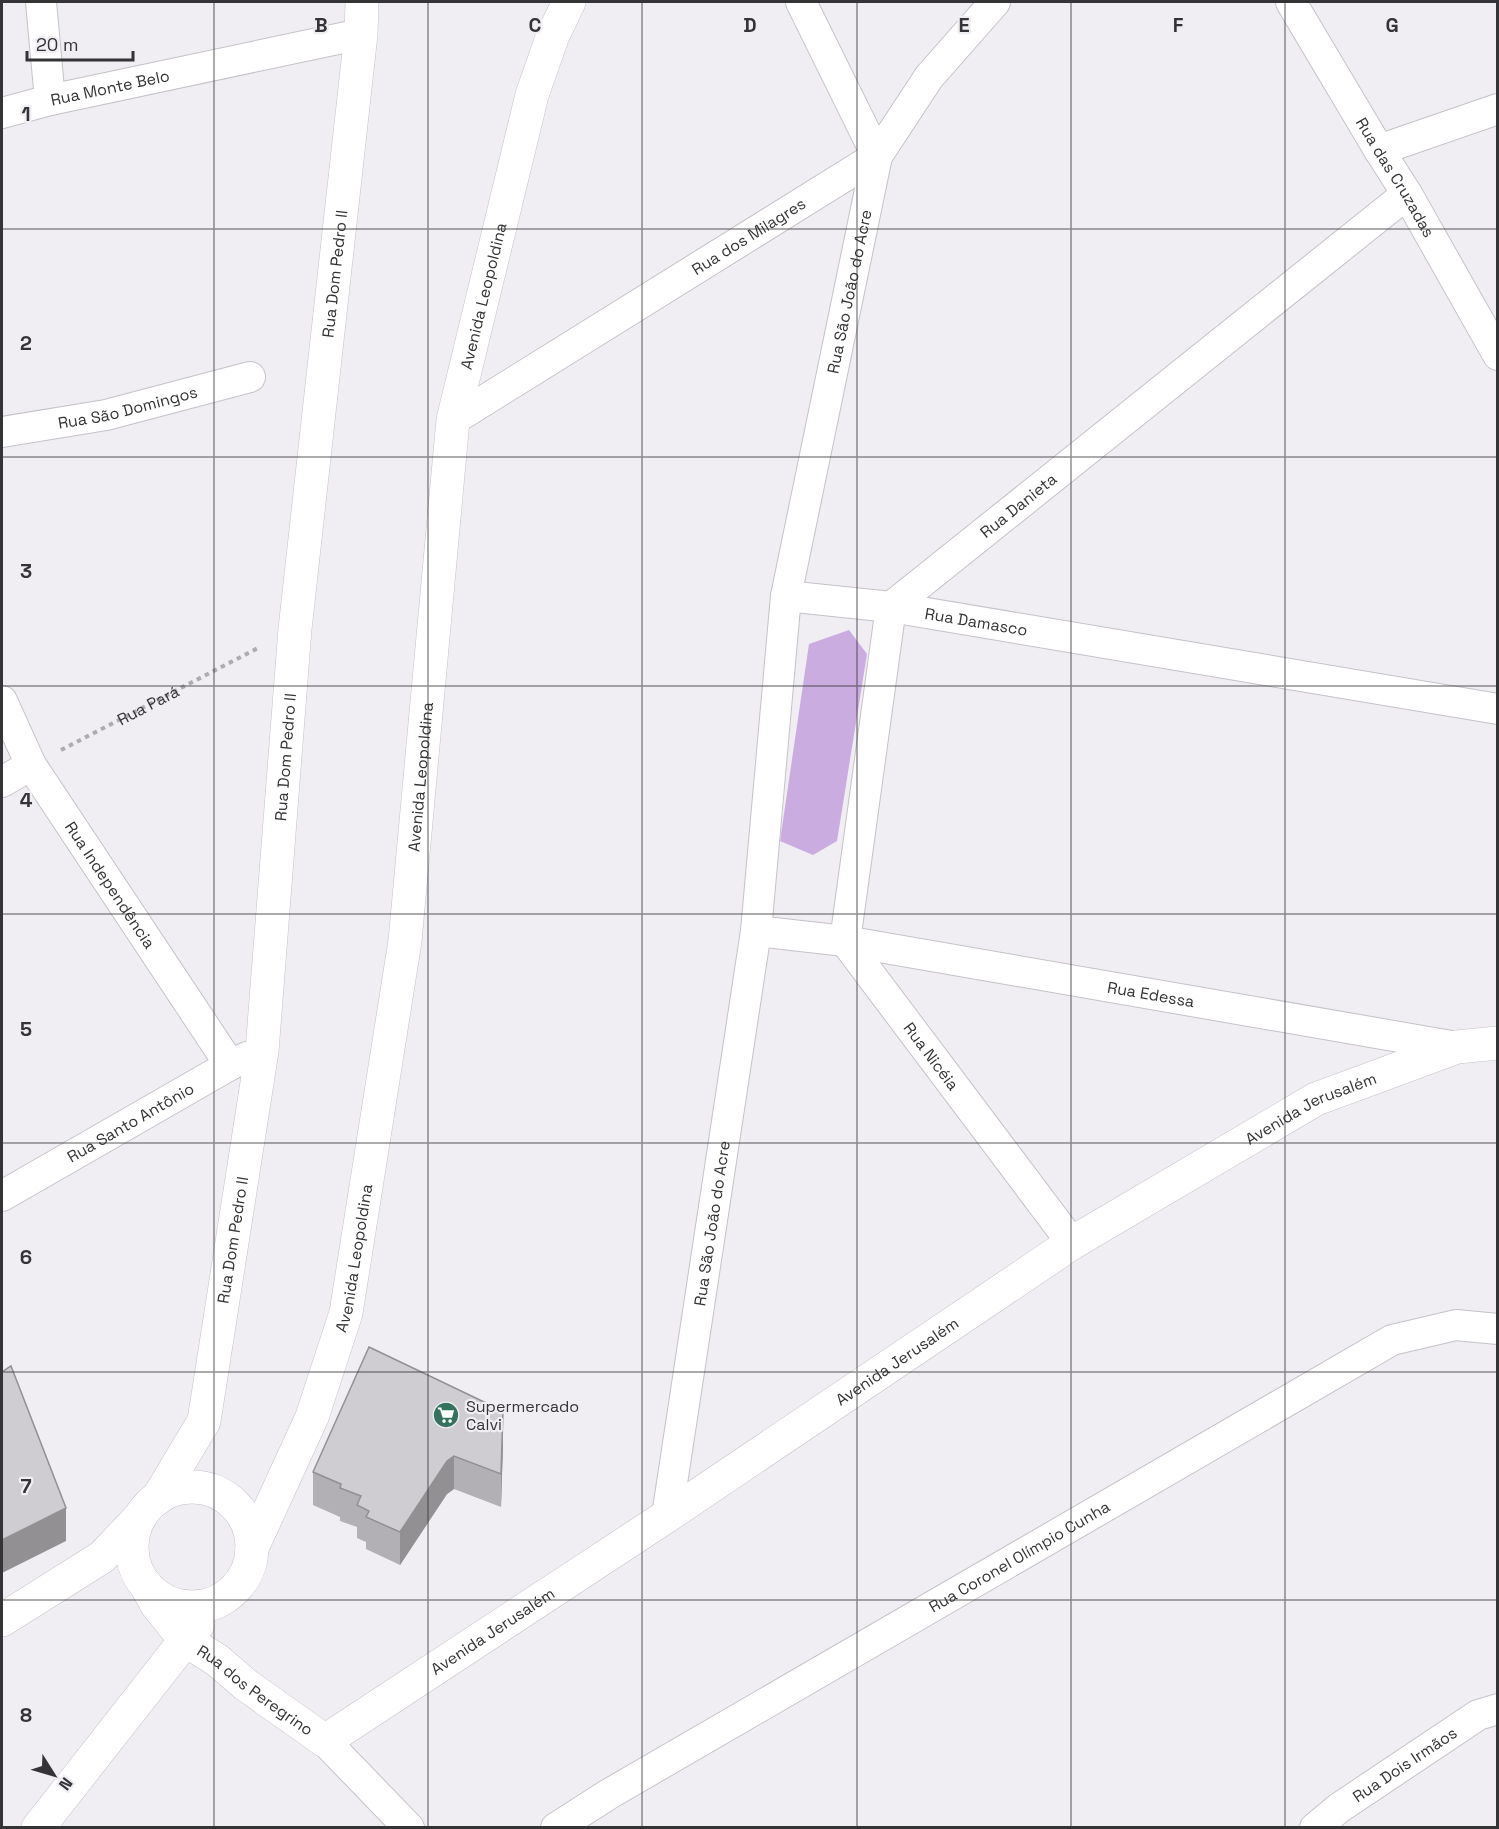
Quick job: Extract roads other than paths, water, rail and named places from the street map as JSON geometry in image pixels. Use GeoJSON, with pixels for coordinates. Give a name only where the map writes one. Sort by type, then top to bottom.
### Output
{"type":"FeatureCollection","features":[{"type":"Feature","properties":{"kind":"street"},"geometry":{"type":"LineString","coordinates":[[42,2],[50,100]]}},
{"type":"Feature","properties":{"kind":"street","name":"Rua Dom Pedro II"},"geometry":{"type":"LineString","coordinates":[[2,1620],[102,1557],[150,1507],[204,1421],[262,1050],[295,629],[361,34],[362,2]]}},
{"type":"Feature","properties":{"kind":"street","name":"Avenida Leopoldina"},"geometry":{"type":"LineString","coordinates":[[252,1548],[312,1417],[346,1313],[405,941],[453,420],[532,95],[553,35],[569,2]]}},
{"type":"Feature","properties":{"kind":"street"},"geometry":{"type":"LineString","coordinates":[[801,2],[877,156]]}},
{"type":"Feature","properties":{"kind":"street","name":"Rua dos Milagres"},"geometry":{"type":"LineString","coordinates":[[453,420],[877,156],[929,77],[995,2]]}},
{"type":"Feature","properties":{"kind":"street","name":"Rua das Cruzadas"},"geometry":{"type":"LineString","coordinates":[[1291,2],[1407,194],[1497,355]]}},
{"type":"Feature","properties":{"kind":"street","name":"Rua Monte Belo"},"geometry":{"type":"LineString","coordinates":[[2,113],[50,100],[361,34]]}},
{"type":"Feature","properties":{"kind":"street"},"geometry":{"type":"LineString","coordinates":[[1379,150],[1497,109]]}},
{"type":"Feature","properties":{"kind":"street","name":"Rua São João do Acre"},"geometry":{"type":"LineString","coordinates":[[786,596],[877,156]]}},
{"type":"Feature","properties":{"kind":"street","name":"Rua Danieta"},"geometry":{"type":"LineString","coordinates":[[891,607],[1407,194]]}},
{"type":"Feature","properties":{"kind":"street","name":"Rua São Domingos"},"geometry":{"type":"LineString","coordinates":[[2,432],[106,415],[250,377]]}},
{"type":"Feature","properties":{"kind":"street"},"geometry":{"type":"LineString","coordinates":[[786,596],[756,931],[845,940],[891,607]]}},
{"type":"Feature","properties":{"kind":"street","name":"Rua Damasco"},"geometry":{"type":"LineString","coordinates":[[786,596],[891,607],[1497,709]]}},
{"type":"Feature","properties":{"kind":"street","name":"Rua Independência"},"geometry":{"type":"LineString","coordinates":[[2,701],[31,765],[230,1065]]}},
{"type":"Feature","properties":{"kind":"street"},"geometry":{"type":"LineString","coordinates":[[2,782],[31,765]]}},
{"type":"Feature","properties":{"kind":"street","name":"Rua São João do Acre"},"geometry":{"type":"LineString","coordinates":[[667,1516],[756,931]]}},
{"type":"Feature","properties":{"kind":"street","name":"Rua Edessa"},"geometry":{"type":"LineString","coordinates":[[845,940],[1457,1047]]}},
{"type":"Feature","properties":{"kind":"street","name":"Rua Nicéia"},"geometry":{"type":"LineString","coordinates":[[845,940],[1072,1242]]}},
{"type":"Feature","properties":{"kind":"street","name":"Avenida Jerusalém"},"geometry":{"type":"LineString","coordinates":[[325,1742],[667,1516],[1072,1242],[1316,1099],[1457,1047],[1497,1043]]}},
{"type":"Feature","properties":{"kind":"street","name":"Rua Santo Antônio"},"geometry":{"type":"LineString","coordinates":[[2,1196],[230,1065],[262,1050]]}},
{"type":"Feature","properties":{"kind":"street","name":"Rua Coronel Olímpio Cunha"},"geometry":{"type":"LineString","coordinates":[[556,1827],[609,1794],[1392,1340],[1456,1325],[1497,1329]]}},
{"type":"Feature","properties":{"kind":"street"},"geometry":{"type":"LineString","coordinates":[[146,1585],[162,1600],[183,1607],[217,1602],[235,1588],[247,1570],[252,1548],[251,1536],[243,1515],[228,1499],[218,1493],[188,1488],[167,1493],[150,1507],[133,1535],[135,1567],[157,1605],[185,1640]]}},
{"type":"Feature","properties":{"kind":"street","name":"Rua dos Peregrino"},"geometry":{"type":"LineString","coordinates":[[38,1827],[217,1602]]}},
{"type":"Feature","properties":{"kind":"street","name":"Rua dos Peregrino"},"geometry":{"type":"LineString","coordinates":[[185,1640],[218,1660],[246,1685],[325,1742]]}},
{"type":"Feature","properties":{"kind":"street","name":"Rua Dois Irmãos"},"geometry":{"type":"LineString","coordinates":[[1315,1827],[1340,1818],[1478,1715],[1497,1709]]}},
{"type":"Feature","properties":{"kind":"street"},"geometry":{"type":"LineString","coordinates":[[325,1742],[409,1827]]}},
{"type":"Feature","properties":{"kind":"place","name":"Supermercado Calvi"},"geometry":{"type":"Point","coordinates":[446,1415]}}]}
